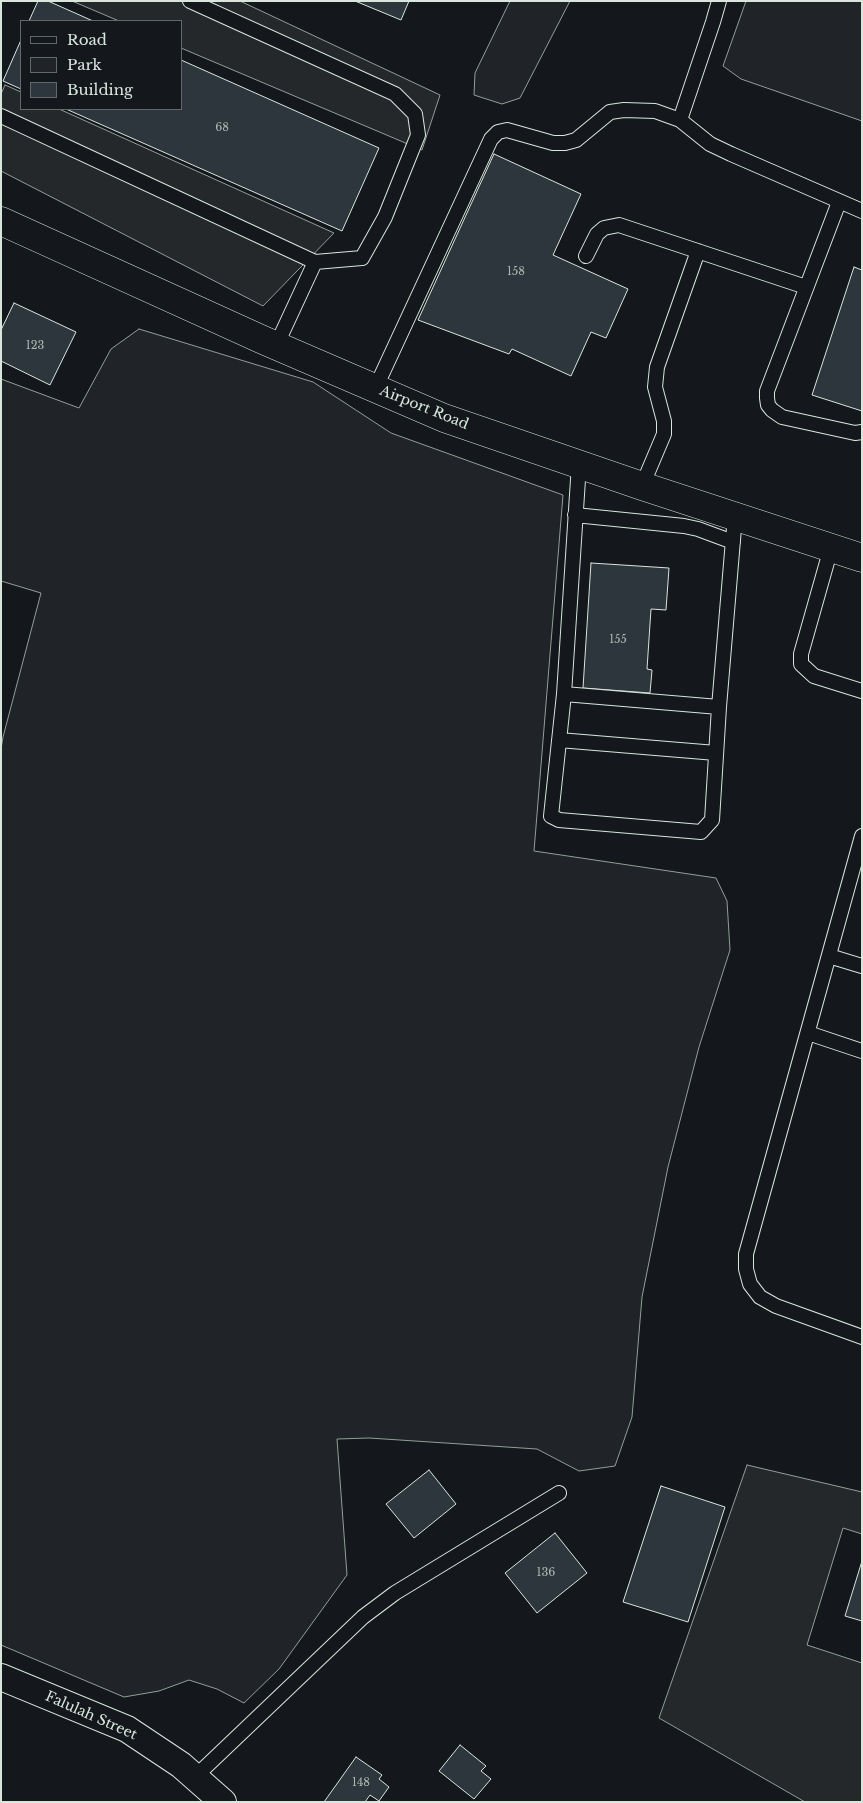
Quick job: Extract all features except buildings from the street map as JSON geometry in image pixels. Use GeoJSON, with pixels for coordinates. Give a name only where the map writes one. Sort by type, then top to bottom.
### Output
{"type":"FeatureCollection","features":[{"type":"Feature","properties":{"kind":"main road","name":"Airport Road"},"geometry":{"type":"LineString","coordinates":[[1,222],[276,346],[444,418],[642,486],[734,529],[831,548],[862,558]]}},
{"type":"Feature","properties":{"kind":"street","name":"Falulah Street"},"geometry":{"type":"LineString","coordinates":[[1,1677],[127,1729],[181,1765],[222,1802]]}},
{"type":"Feature","properties":{"kind":"lane"},"geometry":{"type":"LineString","coordinates":[[1,116],[315,262],[362,258],[385,217],[418,134],[415,114],[395,94],[190,1]]}},
{"type":"Feature","properties":{"kind":"lane"},"geometry":{"type":"LineString","coordinates":[[680,120],[714,22],[719,1]]}},
{"type":"Feature","properties":{"kind":"lane"},"geometry":{"type":"LineString","coordinates":[[375,389],[491,139],[498,132],[507,130],[554,143],[565,144],[576,140],[610,112],[624,110],[655,111],[680,120],[710,144],[862,211]]}},
{"type":"Feature","properties":{"kind":"lane"},"geometry":{"type":"LineString","coordinates":[[839,202],[767,391],[768,405],[782,417],[855,433],[862,432]]}},
{"type":"Feature","properties":{"kind":"lane"},"geometry":{"type":"LineString","coordinates":[[586,256],[597,234],[610,225],[619,225],[806,287]]}},
{"type":"Feature","properties":{"kind":"lane"},"geometry":{"type":"LineString","coordinates":[[642,486],[664,434],[664,421],[655,386],[657,367],[698,251]]}},
{"type":"Feature","properties":{"kind":"lane"},"geometry":{"type":"LineString","coordinates":[[276,346],[315,262]]}},
{"type":"Feature","properties":{"kind":"lane"},"geometry":{"type":"LineString","coordinates":[[575,515],[698,529],[734,529],[719,707],[712,820],[701,832],[559,820],[551,816],[564,694],[575,515],[579,464]]}},
{"type":"Feature","properties":{"kind":"lane"},"geometry":{"type":"LineString","coordinates":[[831,548],[801,654],[801,664],[814,676],[862,691]]}},
{"type":"Feature","properties":{"kind":"lane"},"geometry":{"type":"LineString","coordinates":[[564,694],[719,707]]}},
{"type":"Feature","properties":{"kind":"lane"},"geometry":{"type":"LineString","coordinates":[[559,740],[716,753]]}},
{"type":"Feature","properties":{"kind":"lane"},"geometry":{"type":"LineString","coordinates":[[862,836],[746,1254],[746,1269],[750,1284],[760,1297],[776,1306],[862,1337]]}},
{"type":"Feature","properties":{"kind":"lane"},"geometry":{"type":"LineString","coordinates":[[829,956],[862,966]]}},
{"type":"Feature","properties":{"kind":"lane"},"geometry":{"type":"LineString","coordinates":[[808,1033],[862,1051]]}},
{"type":"Feature","properties":{"kind":"lane"},"geometry":{"type":"LineString","coordinates":[[195,1777],[363,1617],[395,1593],[559,1493]]}},
{"type":"Feature","properties":{"kind":"green space"},"geometry":{"type":"Polygon","coordinates":[[[510,1],[570,1],[520,98],[502,104],[474,95],[475,73],[510,1]]]}},
{"type":"Feature","properties":{"kind":"green space"},"geometry":{"type":"Polygon","coordinates":[[[746,1],[862,1],[862,121],[741,79],[723,66],[746,1]]]}},
{"type":"Feature","properties":{"kind":"green space"},"geometry":{"type":"Polygon","coordinates":[[[139,329],[313,382],[391,433],[563,495],[534,851],[716,878],[727,901],[730,950],[699,1047],[668,1167],[642,1297],[632,1417],[615,1466],[579,1471],[537,1449],[369,1438],[337,1439],[347,1575],[279,1669],[244,1703],[217,1689],[189,1680],[159,1691],[124,1697],[1,1645],[1,749],[41,593],[1,581],[1,379],[79,408],[111,349],[139,329]]]}},
{"type":"Feature","properties":{"kind":"shaded area"},"geometry":{"type":"Polygon","coordinates":[[[72,1],[240,1],[440,95],[422,150],[182,48],[182,20],[117,20],[72,1]]]}},
{"type":"Feature","properties":{"kind":"shaded area"},"geometry":{"type":"Polygon","coordinates":[[[5,85],[20,92],[20,110],[61,110],[334,233],[263,306],[1,171],[1,94],[5,85]]]}},
{"type":"Feature","properties":{"kind":"shaded area"},"geometry":{"type":"Polygon","coordinates":[[[747,1465],[862,1492],[862,1534],[843,1528],[807,1645],[862,1663],[862,1802],[805,1802],[659,1718],[747,1465]]]}}]}
